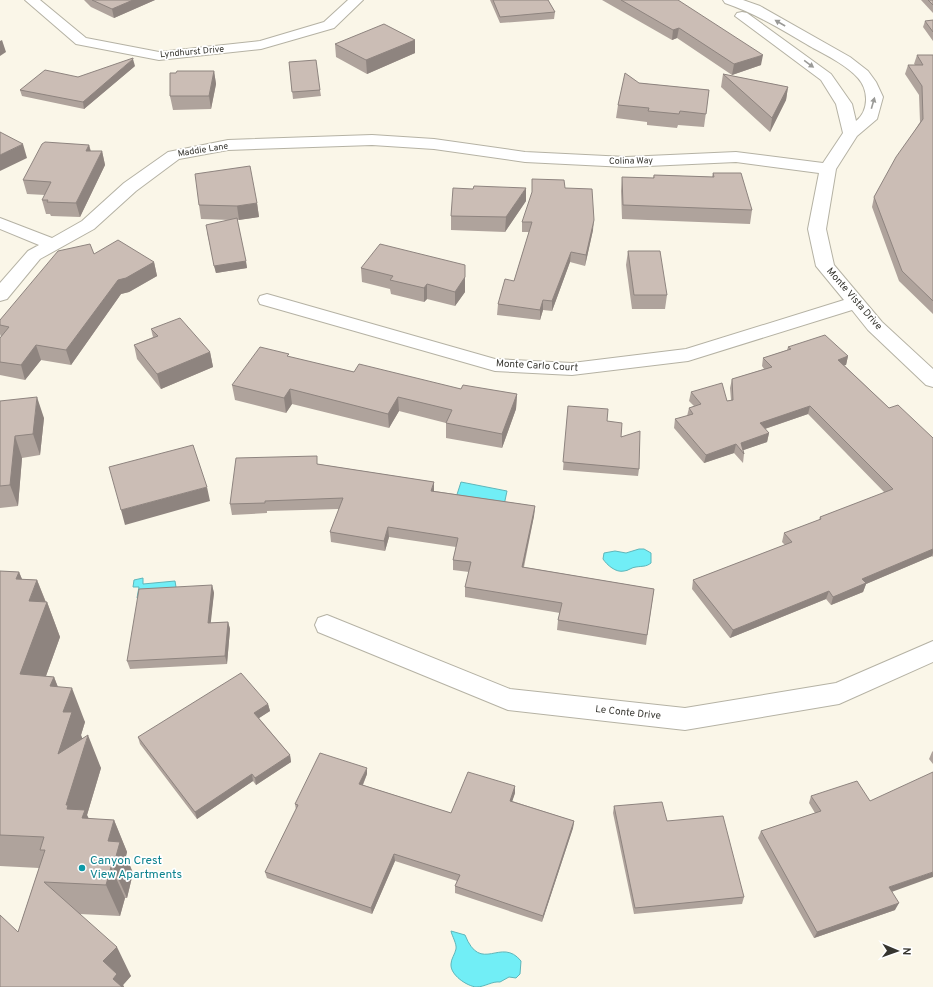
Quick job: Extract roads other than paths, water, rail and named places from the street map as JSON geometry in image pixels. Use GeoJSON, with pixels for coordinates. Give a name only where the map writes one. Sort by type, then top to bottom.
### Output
{"type":"FeatureCollection","features":[{"type":"Feature","properties":{"kind":"street","name":"Lyndhurst Drive"},"geometry":{"type":"LineString","coordinates":[[32,0],[81,42],[159,56],[261,45],[329,25],[356,0]]}},
{"type":"Feature","properties":{"kind":"street"},"geometry":{"type":"LineString","coordinates":[[721,0],[826,77],[844,104],[851,133]]}},
{"type":"Feature","properties":{"kind":"street","name":"Monte Vista Drive"},"geometry":{"type":"LineString","coordinates":[[730,0],[755,9],[845,60],[863,74],[869,82],[875,97],[869,119],[851,133],[828,169],[817,230],[825,266],[875,326],[933,380]]}},
{"type":"Feature","properties":{"kind":"street","name":"Maddie Lane"},"geometry":{"type":"LineString","coordinates":[[0,295],[34,255],[88,224],[130,187],[174,155],[228,146],[372,140],[434,144]]}},
{"type":"Feature","properties":{"kind":"street","name":"Colina Way"},"geometry":{"type":"LineString","coordinates":[[434,144],[525,157],[626,162],[736,156],[828,169]]}},
{"type":"Feature","properties":{"kind":"street"},"geometry":{"type":"LineString","coordinates":[[0,223],[52,244]]}},
{"type":"Feature","properties":{"kind":"street","name":"Monte Carlo Court"},"geometry":{"type":"LineString","coordinates":[[267,300],[495,365],[572,369],[688,355],[855,303]]}},
{"type":"Feature","properties":{"kind":"street","name":"Le Conte Drive"},"geometry":{"type":"LineString","coordinates":[[327,625],[508,699],[685,719],[839,693],[933,651]]}},
{"type":"Feature","properties":{"kind":"water"},"geometry":{"type":"Polygon","coordinates":[[[461,482],[507,491],[503,510],[453,507],[461,482]]]}},
{"type":"Feature","properties":{"kind":"water"},"geometry":{"type":"Polygon","coordinates":[[[644,549],[651,553],[651,563],[646,566],[618,571],[607,564],[603,559],[604,553],[615,551],[626,553],[644,549]]]}},
{"type":"Feature","properties":{"kind":"water"},"geometry":{"type":"Polygon","coordinates":[[[143,578],[143,584],[175,581],[176,587],[184,595],[137,598],[139,587],[133,587],[134,580],[143,578]]]}},
{"type":"Feature","properties":{"kind":"water"},"geometry":{"type":"Polygon","coordinates":[[[451,931],[465,935],[471,947],[478,952],[484,954],[506,952],[514,954],[521,961],[520,974],[516,978],[509,977],[500,982],[494,982],[479,987],[472,986],[464,982],[456,976],[451,968],[451,962],[456,947],[451,931]]]}},
{"type":"Feature","properties":{"kind":"place","name":"Canyon Crest View Apartments"},"geometry":{"type":"Point","coordinates":[82,868]}}]}
